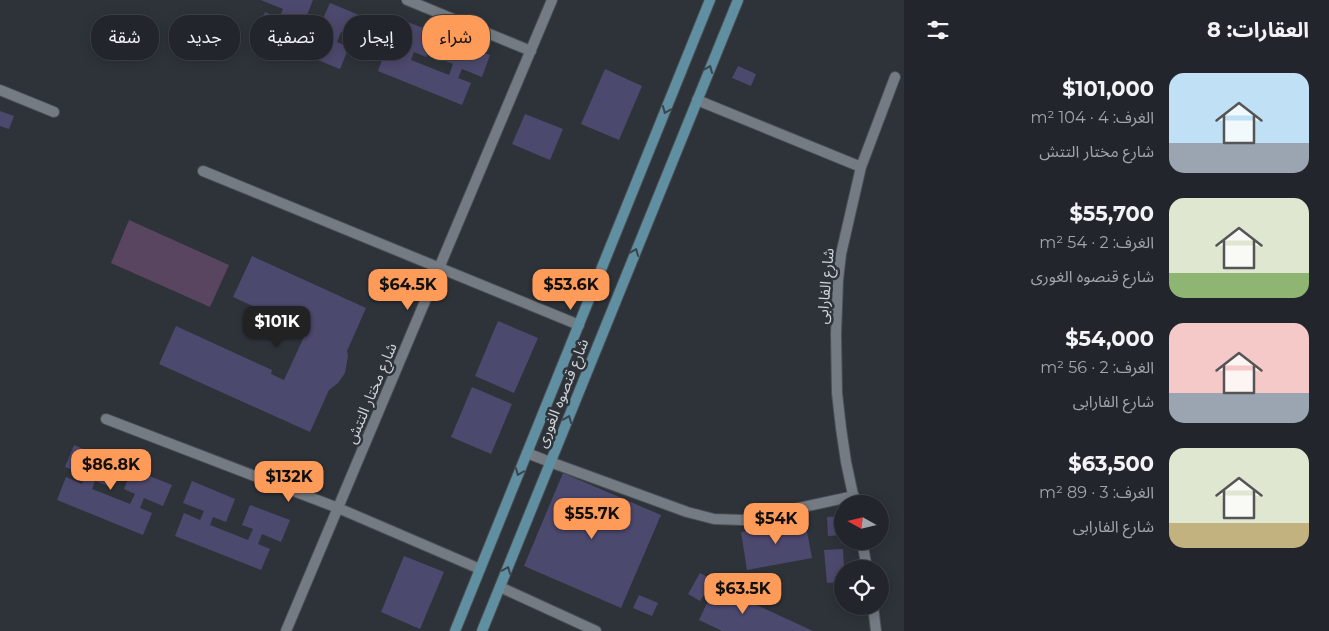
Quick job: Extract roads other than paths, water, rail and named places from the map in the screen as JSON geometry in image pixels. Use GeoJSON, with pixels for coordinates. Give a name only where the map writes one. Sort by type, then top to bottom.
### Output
{"type":"FeatureCollection","features":[{"type":"Feature","properties":{"kind":"street"},"geometry":{"type":"LineString","coordinates":[[408,0],[531,51]]}},
{"type":"Feature","properties":{"kind":"street","name":"شارع مختار التتش"},"geometry":{"type":"LineString","coordinates":[[286,631],[552,0]]}},
{"type":"Feature","properties":{"kind":"street","name":"شارع قنصوه الغورى"},"geometry":{"type":"LineString","coordinates":[[455,631],[710,0]]}},
{"type":"Feature","properties":{"kind":"street","name":"شارع قنصوه الغورى"},"geometry":{"type":"LineString","coordinates":[[482,631],[738,0]]}},
{"type":"Feature","properties":{"kind":"street","name":"شارع الفارابى"},"geometry":{"type":"LineString","coordinates":[[853,495],[840,428],[837,393],[836,307],[842,254],[861,167],[895,78]]}},
{"type":"Feature","properties":{"kind":"street"},"geometry":{"type":"LineString","coordinates":[[0,90],[54,112]]}},
{"type":"Feature","properties":{"kind":"street"},"geometry":{"type":"LineString","coordinates":[[697,100],[861,167]]}},
{"type":"Feature","properties":{"kind":"street"},"geometry":{"type":"LineString","coordinates":[[203,172],[579,325]]}},
{"type":"Feature","properties":{"kind":"street"},"geometry":{"type":"LineString","coordinates":[[106,419],[338,508],[480,569]]}},
{"type":"Feature","properties":{"kind":"street"},"geometry":{"type":"LineString","coordinates":[[527,452],[687,512],[714,519],[743,520],[834,504]]}},
{"type":"Feature","properties":{"kind":"street"},"geometry":{"type":"LineString","coordinates":[[500,587],[596,631]]}},
{"type":"Feature","properties":{"kind":"street"},"geometry":{"type":"LineString","coordinates":[[874,615],[876,631]]}}]}
